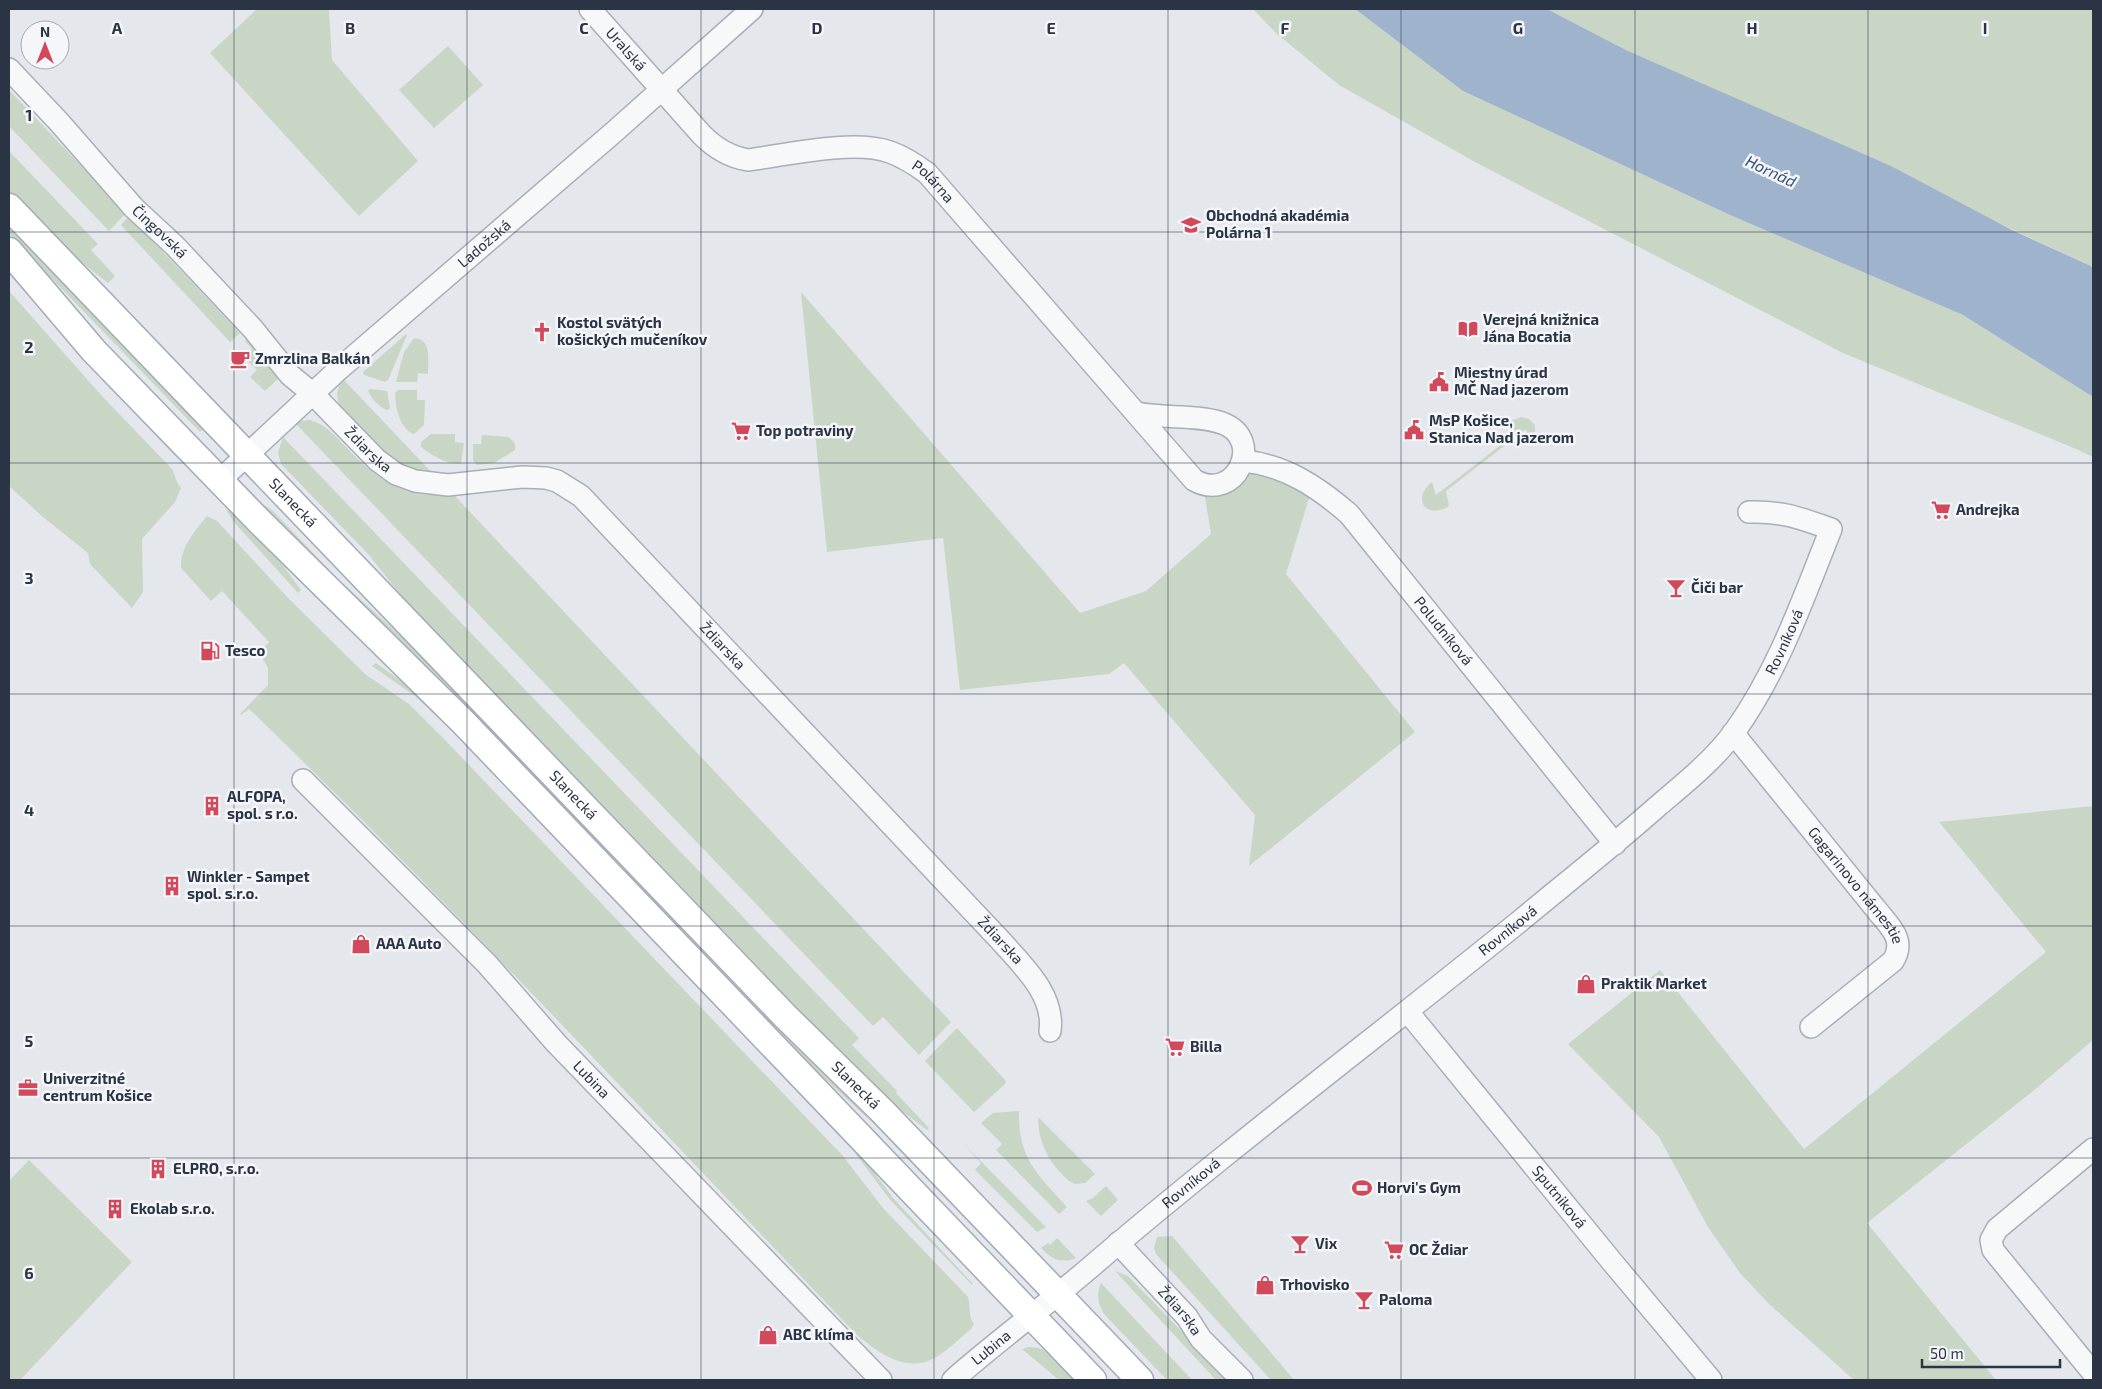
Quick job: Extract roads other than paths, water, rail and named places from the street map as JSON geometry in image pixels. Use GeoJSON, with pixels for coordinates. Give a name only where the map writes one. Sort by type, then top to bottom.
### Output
{"type":"FeatureCollection","features":[{"type":"Feature","properties":{"kind":"main road","name":"Slanecká"},"geometry":{"type":"LineString","coordinates":[[9,208],[785,1016],[883,1112],[1140,1380]]}},
{"type":"Feature","properties":{"kind":"main road","name":"Slanecká"},"geometry":{"type":"LineString","coordinates":[[9,251],[94,351],[219,481],[463,722],[1093,1380]]}},
{"type":"Feature","properties":{"kind":"street","name":"Uralská"},"geometry":{"type":"LineString","coordinates":[[590,9],[662,89]]}},
{"type":"Feature","properties":{"kind":"street","name":"Ladožská"},"geometry":{"type":"LineString","coordinates":[[219,481],[338,370],[752,9]]}},
{"type":"Feature","properties":{"kind":"street","name":"Čingovská"},"geometry":{"type":"LineString","coordinates":[[9,69],[59,122],[134,208],[174,245],[264,342],[290,374],[313,394]]}},
{"type":"Feature","properties":{"kind":"street","name":"Polárna"},"geometry":{"type":"LineString","coordinates":[[662,89],[713,146],[738,158],[748,160],[836,148],[865,147],[890,152],[912,162],[927,174],[1194,480],[1203,485],[1222,483],[1239,471],[1243,461]]}},
{"type":"Feature","properties":{"kind":"street","name":"Ždiarska"},"geometry":{"type":"LineString","coordinates":[[313,394],[377,460],[396,474],[409,479],[429,484],[448,485],[522,476],[546,478],[557,480],[581,496],[1001,941],[1038,985],[1047,1002],[1052,1018],[1050,1031]]}},
{"type":"Feature","properties":{"kind":"street"},"geometry":{"type":"LineString","coordinates":[[1137,413],[1156,417],[1201,418],[1223,424],[1236,433],[1241,440],[1243,461]]}},
{"type":"Feature","properties":{"kind":"street","name":"Poludníková"},"geometry":{"type":"LineString","coordinates":[[1243,461],[1265,464],[1314,485],[1349,514],[1615,844]]}},
{"type":"Feature","properties":{"kind":"street","name":"Rovníková"},"geometry":{"type":"LineString","coordinates":[[1030,1315],[1615,844],[1707,764],[1733,733],[1756,699],[1776,663],[1831,529],[1794,516],[1774,512],[1749,512]]}},
{"type":"Feature","properties":{"kind":"street","name":"Gagarinovo námestie"},"geometry":{"type":"LineString","coordinates":[[1733,733],[1875,908],[1895,934],[1899,943],[1899,952],[1893,961],[1812,1027]]}},
{"type":"Feature","properties":{"kind":"street","name":"Lubina"},"geometry":{"type":"LineString","coordinates":[[303,780],[487,964],[556,1043],[881,1380]]}},
{"type":"Feature","properties":{"kind":"street","name":"Sputniková"},"geometry":{"type":"LineString","coordinates":[[1408,1012],[1711,1380]]}},
{"type":"Feature","properties":{"kind":"street"},"geometry":{"type":"LineString","coordinates":[[2093,1150],[1998,1229],[1991,1240],[1993,1250],[2093,1373]]}},
{"type":"Feature","properties":{"kind":"street","name":"Ždiarska"},"geometry":{"type":"LineString","coordinates":[[1118,1243],[1187,1317],[1201,1339],[1242,1380]]}},
{"type":"Feature","properties":{"kind":"street","name":"Lubina"},"geometry":{"type":"LineString","coordinates":[[953,1380],[990,1346],[1030,1315]]}},
{"type":"Feature","properties":{"kind":"water","name":"Hornád"},"geometry":{"type":"Polygon","coordinates":[[[1355,9],[1547,9],[1628,51],[1891,166],[2012,230],[2093,267],[2093,397],[1963,315],[1730,215],[1463,91],[1355,9]]]}},
{"type":"Feature","properties":{"kind":"place","name":"Obchodná akadémia Polárna 1"},"geometry":{"type":"Point","coordinates":[1191,225]}},
{"type":"Feature","properties":{"kind":"place","name":"Verejná knižnica Jána Bocatia"},"geometry":{"type":"Point","coordinates":[1468,329]}},
{"type":"Feature","properties":{"kind":"place","name":"Kostol svätých košických mučeníkov"},"geometry":{"type":"Point","coordinates":[542,332]}},
{"type":"Feature","properties":{"kind":"place","name":"Zmrzlina Balkán"},"geometry":{"type":"Point","coordinates":[240,359]}},
{"type":"Feature","properties":{"kind":"place","name":"Miestny úrad MČ Nad jazerom"},"geometry":{"type":"Point","coordinates":[1439,382]}},
{"type":"Feature","properties":{"kind":"place","name":"MsP Košice, Stanica Nad jazerom"},"geometry":{"type":"Point","coordinates":[1414,430]}},
{"type":"Feature","properties":{"kind":"place","name":"Top potraviny"},"geometry":{"type":"Point","coordinates":[741,431]}},
{"type":"Feature","properties":{"kind":"place","name":"Andrejka"},"geometry":{"type":"Point","coordinates":[1941,510]}},
{"type":"Feature","properties":{"kind":"place","name":"Čiči bar"},"geometry":{"type":"Point","coordinates":[1676,588]}},
{"type":"Feature","properties":{"kind":"place","name":"Tesco"},"geometry":{"type":"Point","coordinates":[210,651]}},
{"type":"Feature","properties":{"kind":"place","name":"ALFOPA, spol. s r.o."},"geometry":{"type":"Point","coordinates":[212,806]}},
{"type":"Feature","properties":{"kind":"place","name":"Winkler - Sampet spol. s.r.o."},"geometry":{"type":"Point","coordinates":[172,886]}},
{"type":"Feature","properties":{"kind":"place","name":"AAA Auto"},"geometry":{"type":"Point","coordinates":[361,944]}},
{"type":"Feature","properties":{"kind":"place","name":"Praktik Market"},"geometry":{"type":"Point","coordinates":[1586,984]}},
{"type":"Feature","properties":{"kind":"place","name":"Billa"},"geometry":{"type":"Point","coordinates":[1175,1047]}},
{"type":"Feature","properties":{"kind":"place","name":"Univerzitné centrum Košice"},"geometry":{"type":"Point","coordinates":[28,1088]}},
{"type":"Feature","properties":{"kind":"place","name":"ELPRO, s.r.o."},"geometry":{"type":"Point","coordinates":[158,1169]}},
{"type":"Feature","properties":{"kind":"place","name":"Horvi's Gym"},"geometry":{"type":"Point","coordinates":[1362,1188]}},
{"type":"Feature","properties":{"kind":"place","name":"Ekolab s.r.o."},"geometry":{"type":"Point","coordinates":[115,1209]}},
{"type":"Feature","properties":{"kind":"place","name":"Vix"},"geometry":{"type":"Point","coordinates":[1300,1244]}},
{"type":"Feature","properties":{"kind":"place","name":"OC Ždiar"},"geometry":{"type":"Point","coordinates":[1394,1250]}},
{"type":"Feature","properties":{"kind":"place","name":"Trhovisko"},"geometry":{"type":"Point","coordinates":[1265,1285]}},
{"type":"Feature","properties":{"kind":"place","name":"Paloma"},"geometry":{"type":"Point","coordinates":[1364,1300]}},
{"type":"Feature","properties":{"kind":"place","name":"ABC klíma"},"geometry":{"type":"Point","coordinates":[768,1335]}}]}
